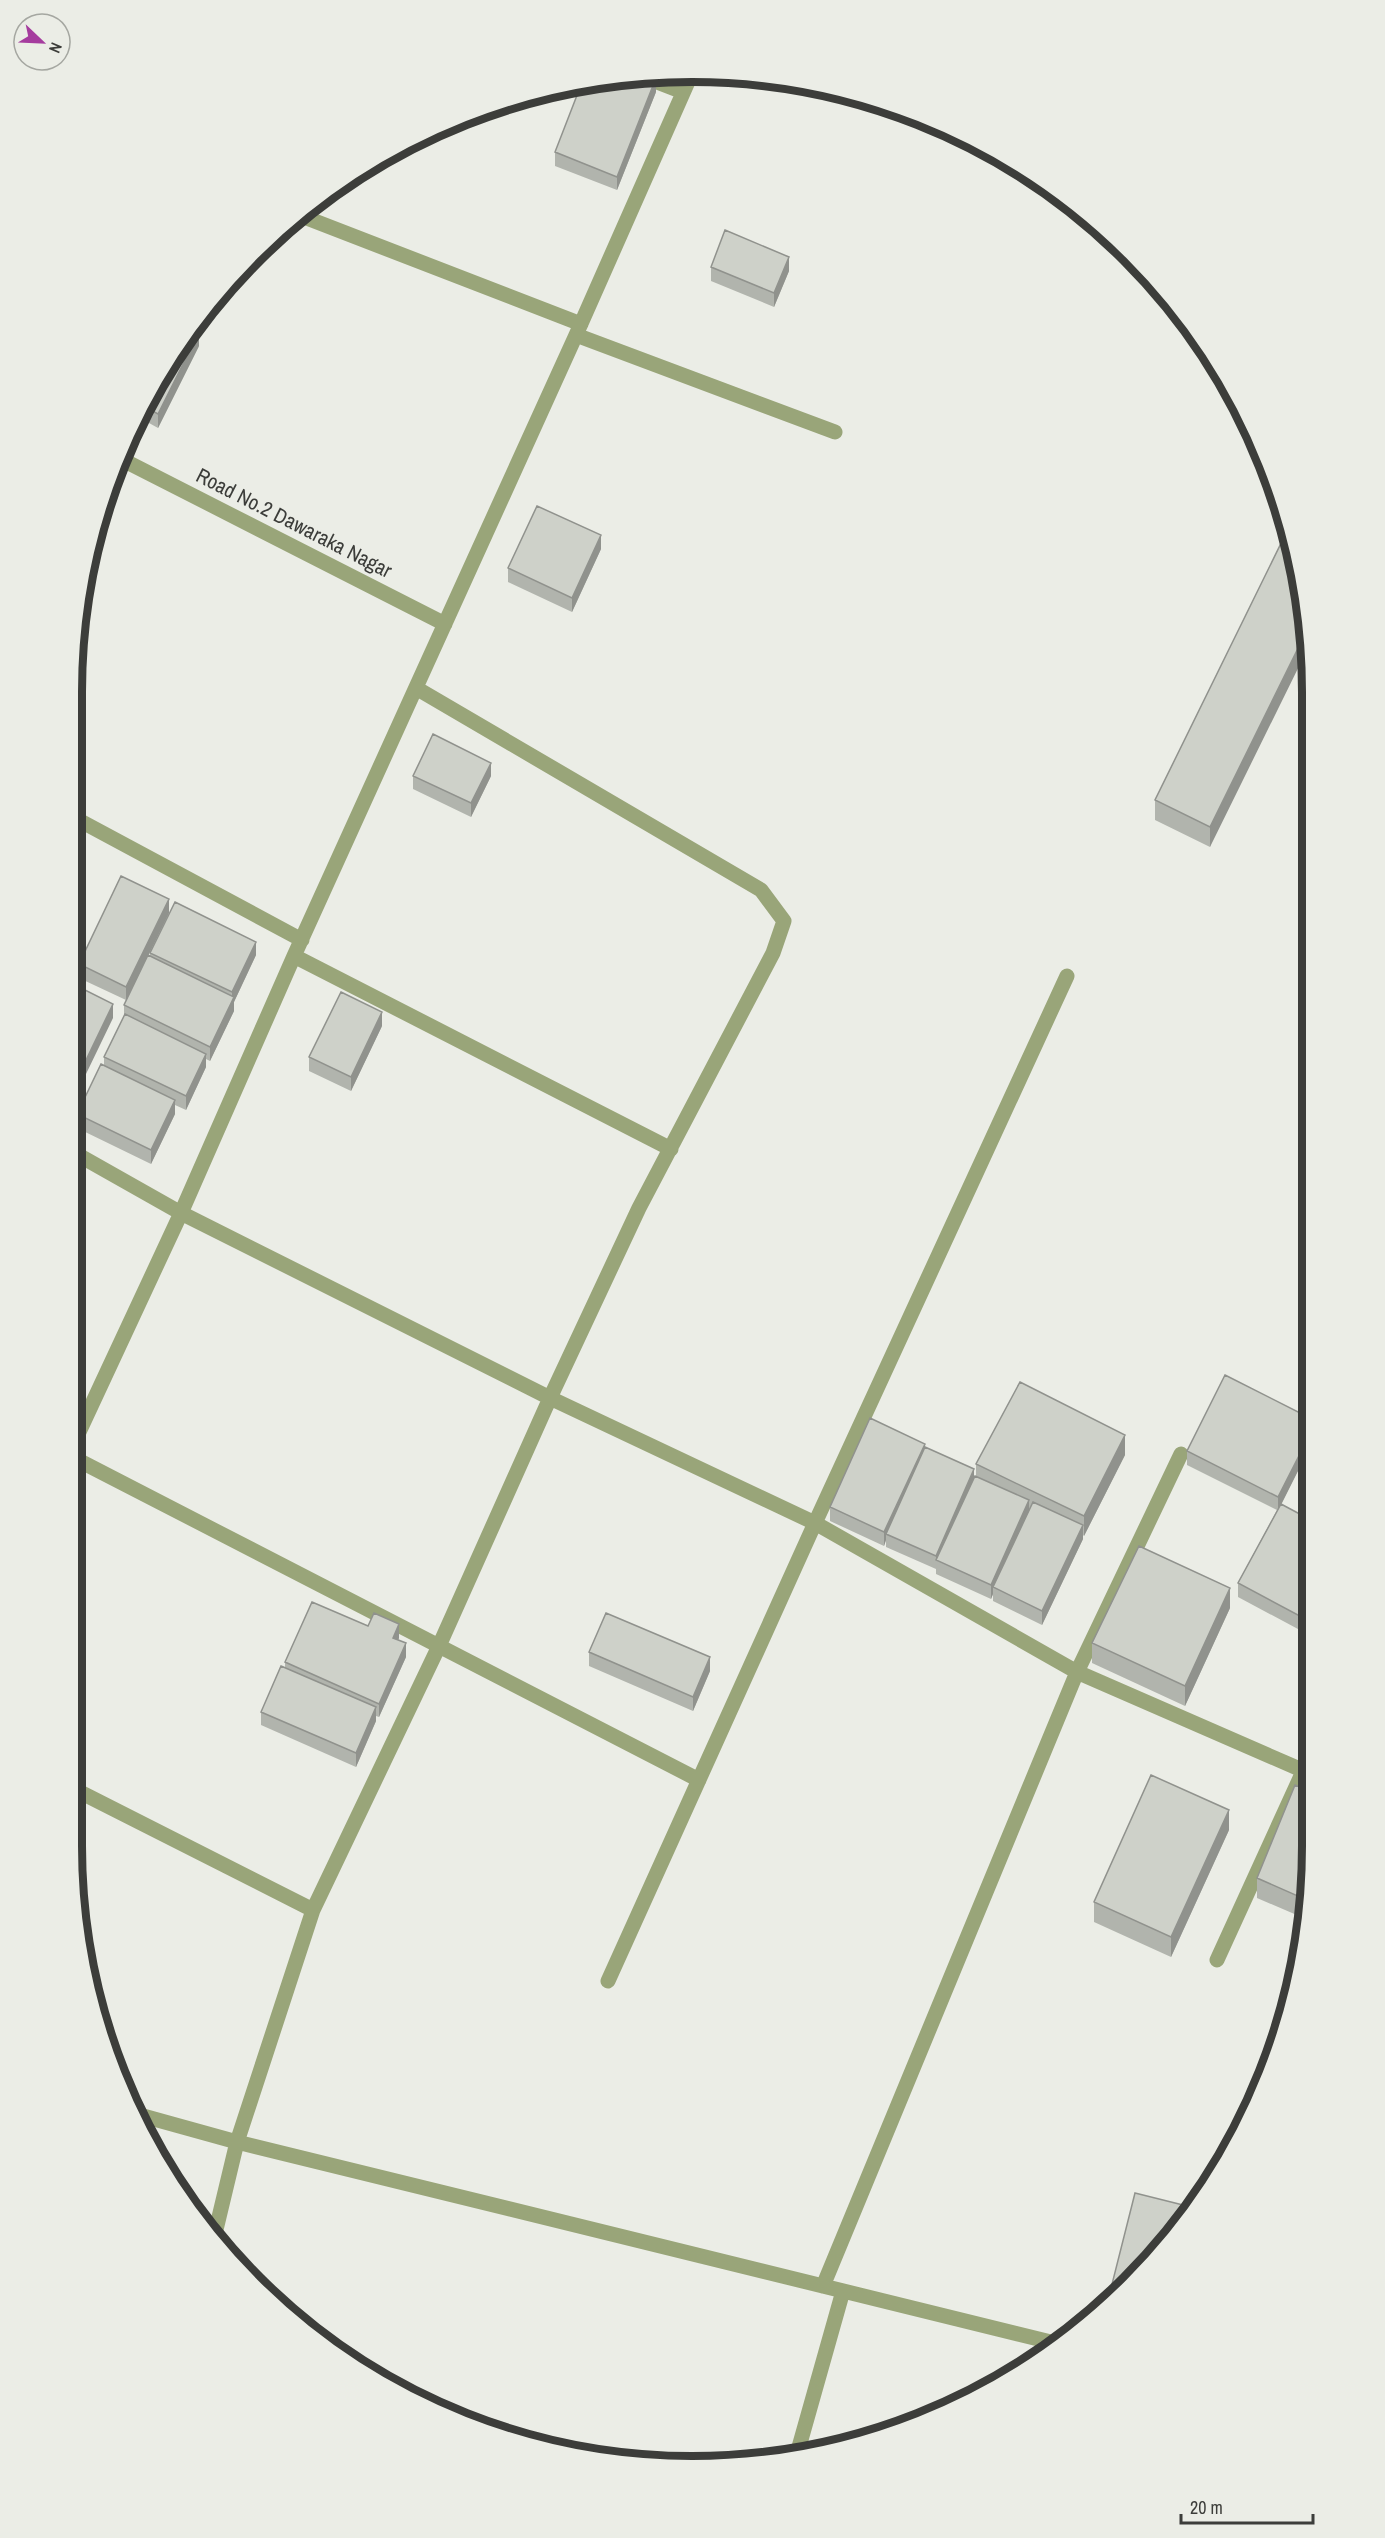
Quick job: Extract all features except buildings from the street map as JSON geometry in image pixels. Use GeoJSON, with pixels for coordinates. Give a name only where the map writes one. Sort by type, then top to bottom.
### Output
{"type":"FeatureCollection","features":[{"type":"Feature","properties":{"kind":"street"},"geometry":{"type":"LineString","coordinates":[[82,1426],[181,1213],[294,956],[578,330],[688,82]]}},
{"type":"Feature","properties":{"kind":"street"},"geometry":{"type":"LineString","coordinates":[[661,84],[683,92]]}},
{"type":"Feature","properties":{"kind":"street"},"geometry":{"type":"LineString","coordinates":[[309,219],[578,330],[835,432]]}},
{"type":"Feature","properties":{"kind":"street","name":"Road No.2 Dawaraka Nagar"},"geometry":{"type":"LineString","coordinates":[[128,462],[445,624]]}},
{"type":"Feature","properties":{"kind":"street"},"geometry":{"type":"LineString","coordinates":[[217,2227],[237,2142],[313,1911],[439,1646],[550,1398],[639,1208],[773,953],[784,921],[761,890],[416,688]]}},
{"type":"Feature","properties":{"kind":"street"},"geometry":{"type":"LineString","coordinates":[[82,822],[302,940]]}},
{"type":"Feature","properties":{"kind":"street"},"geometry":{"type":"LineString","coordinates":[[294,956],[670,1149]]}},
{"type":"Feature","properties":{"kind":"street"},"geometry":{"type":"LineString","coordinates":[[608,1981],[814,1523],[1066,976]]}},
{"type":"Feature","properties":{"kind":"street"},"geometry":{"type":"LineString","coordinates":[[82,1157],[181,1213],[550,1398],[814,1523],[1077,1672],[1302,1770]]}},
{"type":"Feature","properties":{"kind":"street"},"geometry":{"type":"LineString","coordinates":[[823,2286],[1077,1672],[1181,1454]]}},
{"type":"Feature","properties":{"kind":"street"},"geometry":{"type":"LineString","coordinates":[[82,1461],[699,1780]]}},
{"type":"Feature","properties":{"kind":"street"},"geometry":{"type":"LineString","coordinates":[[1217,1960],[1302,1782]]}},
{"type":"Feature","properties":{"kind":"street"},"geometry":{"type":"LineString","coordinates":[[82,1793],[313,1911]]}},
{"type":"Feature","properties":{"kind":"street"},"geometry":{"type":"LineString","coordinates":[[146,2117],[237,2142],[1047,2341]]}},
{"type":"Feature","properties":{"kind":"street"},"geometry":{"type":"LineString","coordinates":[[799,2446],[843,2291]]}}]}
